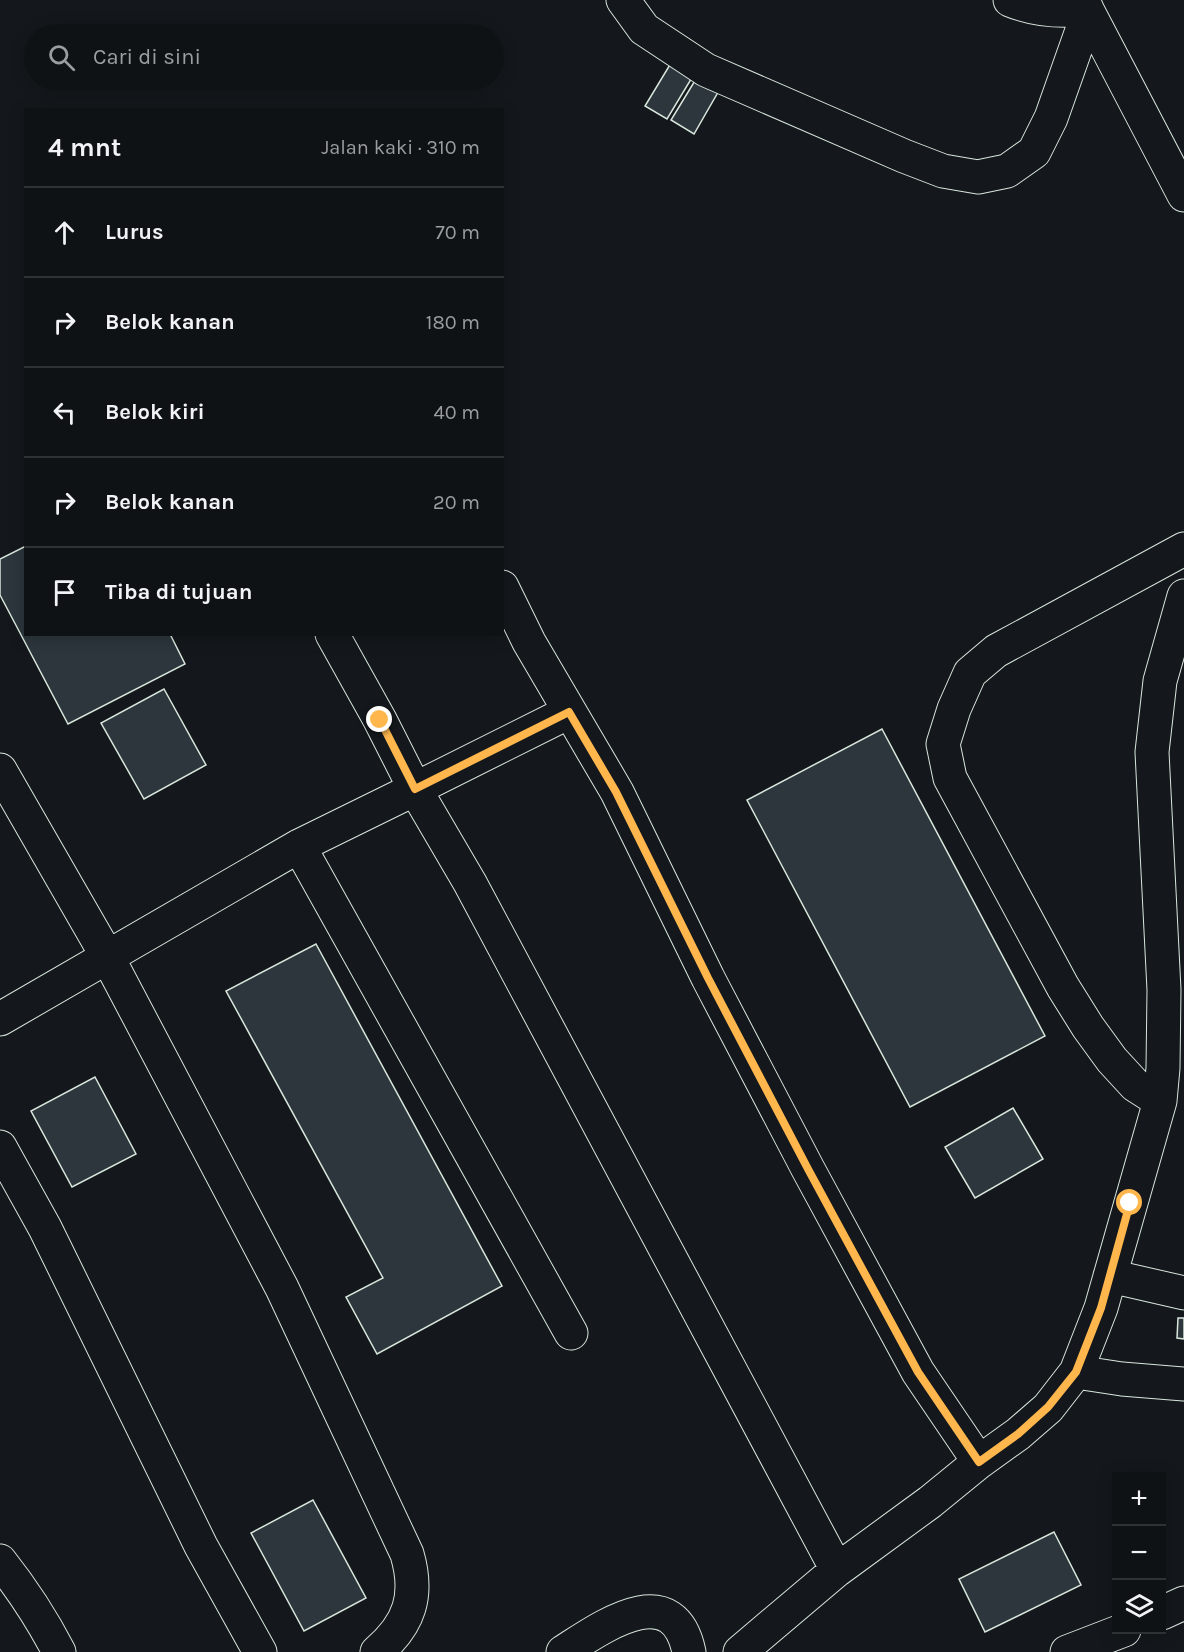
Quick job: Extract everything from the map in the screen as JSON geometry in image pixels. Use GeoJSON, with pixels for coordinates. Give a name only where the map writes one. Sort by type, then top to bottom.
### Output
{"type":"FeatureCollection","features":[{"type":"Feature","properties":{"kind":"lane"},"geometry":{"type":"LineString","coordinates":[[623,0],[644,29],[706,70],[904,156],[943,171],[978,177],[1007,171],[1034,152],[1051,118],[1083,28],[1085,5]]}},
{"type":"Feature","properties":{"kind":"lane"},"geometry":{"type":"LineString","coordinates":[[1010,0],[1048,9],[1085,5]]}},
{"type":"Feature","properties":{"kind":"lane"},"geometry":{"type":"LineString","coordinates":[[1085,5],[1184,195]]}},
{"type":"Feature","properties":{"kind":"lane"},"geometry":{"type":"LineString","coordinates":[[1160,1101],[1135,1085],[1112,1060],[1063,987],[950,778],[943,744],[954,709],[970,673],[996,651],[1184,549]]}},
{"type":"Feature","properties":{"kind":"lane"},"geometry":{"type":"LineString","coordinates":[[504,591],[529,642],[616,792],[708,978],[918,1372],[979,1462]]}},
{"type":"Feature","properties":{"kind":"lane"},"geometry":{"type":"LineString","coordinates":[[740,1652],[837,1570],[1018,1434],[1048,1407],[1076,1372],[1101,1308],[1160,1101],[1174,991],[1152,752],[1160,681],[1184,596]]}},
{"type":"Feature","properties":{"kind":"lane"},"geometry":{"type":"LineString","coordinates":[[333,636],[415,789],[470,883],[837,1570]]}},
{"type":"Feature","properties":{"kind":"lane"},"geometry":{"type":"LineString","coordinates":[[0,1019],[299,846],[569,712]]}},
{"type":"Feature","properties":{"kind":"lane"},"geometry":{"type":"LineString","coordinates":[[0,770],[9,811],[107,956],[282,1288],[407,1554],[413,1576],[410,1609],[400,1628],[377,1652]]}},
{"type":"Feature","properties":{"kind":"lane"},"geometry":{"type":"LineString","coordinates":[[299,846],[572,1333]]}},
{"type":"Feature","properties":{"kind":"lane"},"geometry":{"type":"LineString","coordinates":[[0,1147],[45,1228],[201,1546],[260,1652]]}},
{"type":"Feature","properties":{"kind":"lane"},"geometry":{"type":"LineString","coordinates":[[1110,1276],[1184,1293]]}},
{"type":"Feature","properties":{"kind":"lane"},"geometry":{"type":"LineString","coordinates":[[1076,1372],[1122,1379],[1184,1384]]}},
{"type":"Feature","properties":{"kind":"lane"},"geometry":{"type":"LineString","coordinates":[[0,1561],[22,1588],[41,1617],[59,1652]]}},
{"type":"Feature","properties":{"kind":"lane"},"geometry":{"type":"LineString","coordinates":[[1166,1611],[1184,1603]]}},
{"type":"Feature","properties":{"kind":"lane"},"geometry":{"type":"LineString","coordinates":[[563,1652],[622,1617],[639,1612],[656,1612],[677,1622],[684,1632],[689,1652]]}},
{"type":"Feature","properties":{"kind":"lane"},"geometry":{"type":"LineString","coordinates":[[1067,1652],[1114,1634]]}},
{"type":"Feature","properties":{"kind":"lane"},"geometry":{"type":"LineString","coordinates":[[1125,1634],[1127,1652]]}},
{"type":"Feature","properties":{"kind":"building"},"geometry":{"type":"Polygon","coordinates":[[[674,58],[696,71],[667,119],[645,106],[674,58]]]}},
{"type":"Feature","properties":{"kind":"building"},"geometry":{"type":"Polygon","coordinates":[[[699,74],[721,87],[694,134],[671,120],[699,74]]]}},
{"type":"Feature","properties":{"kind":"building"},"geometry":{"type":"Polygon","coordinates":[[[24,547],[24,636],[171,636],[185,664],[68,724],[0,595],[0,559],[24,547]]]}},
{"type":"Feature","properties":{"kind":"building"},"geometry":{"type":"Polygon","coordinates":[[[164,689],[206,765],[144,799],[101,723],[164,689]]]}},
{"type":"Feature","properties":{"kind":"building"},"geometry":{"type":"Polygon","coordinates":[[[882,729],[1045,1036],[910,1107],[747,800],[882,729]]]}},
{"type":"Feature","properties":{"kind":"building"},"geometry":{"type":"Polygon","coordinates":[[[316,944],[502,1286],[377,1354],[346,1297],[383,1278],[226,991],[316,944]]]}},
{"type":"Feature","properties":{"kind":"building"},"geometry":{"type":"Polygon","coordinates":[[[95,1077],[136,1154],[72,1187],[31,1111],[95,1077]]]}},
{"type":"Feature","properties":{"kind":"building"},"geometry":{"type":"Polygon","coordinates":[[[1013,1108],[1043,1159],[975,1198],[945,1147],[1013,1108]]]}},
{"type":"Feature","properties":{"kind":"building"},"geometry":{"type":"Polygon","coordinates":[[[1178,1318],[1184,1318],[1184,1339],[1177,1338],[1178,1318]]]}},
{"type":"Feature","properties":{"kind":"building"},"geometry":{"type":"Polygon","coordinates":[[[313,1500],[366,1598],[304,1631],[251,1533],[313,1500]]]}},
{"type":"Feature","properties":{"kind":"building"},"geometry":{"type":"Polygon","coordinates":[[[1054,1532],[1081,1585],[985,1632],[959,1579],[1054,1532]]]}},
{"type":"Feature","properties":{"kind":"route"},"geometry":{"type":"LineString","coordinates":[[380,720],[415,789],[569,712],[616,792],[708,978],[918,1372],[979,1462],[1018,1434],[1048,1407],[1076,1372],[1101,1308],[1130,1203]]}}]}
